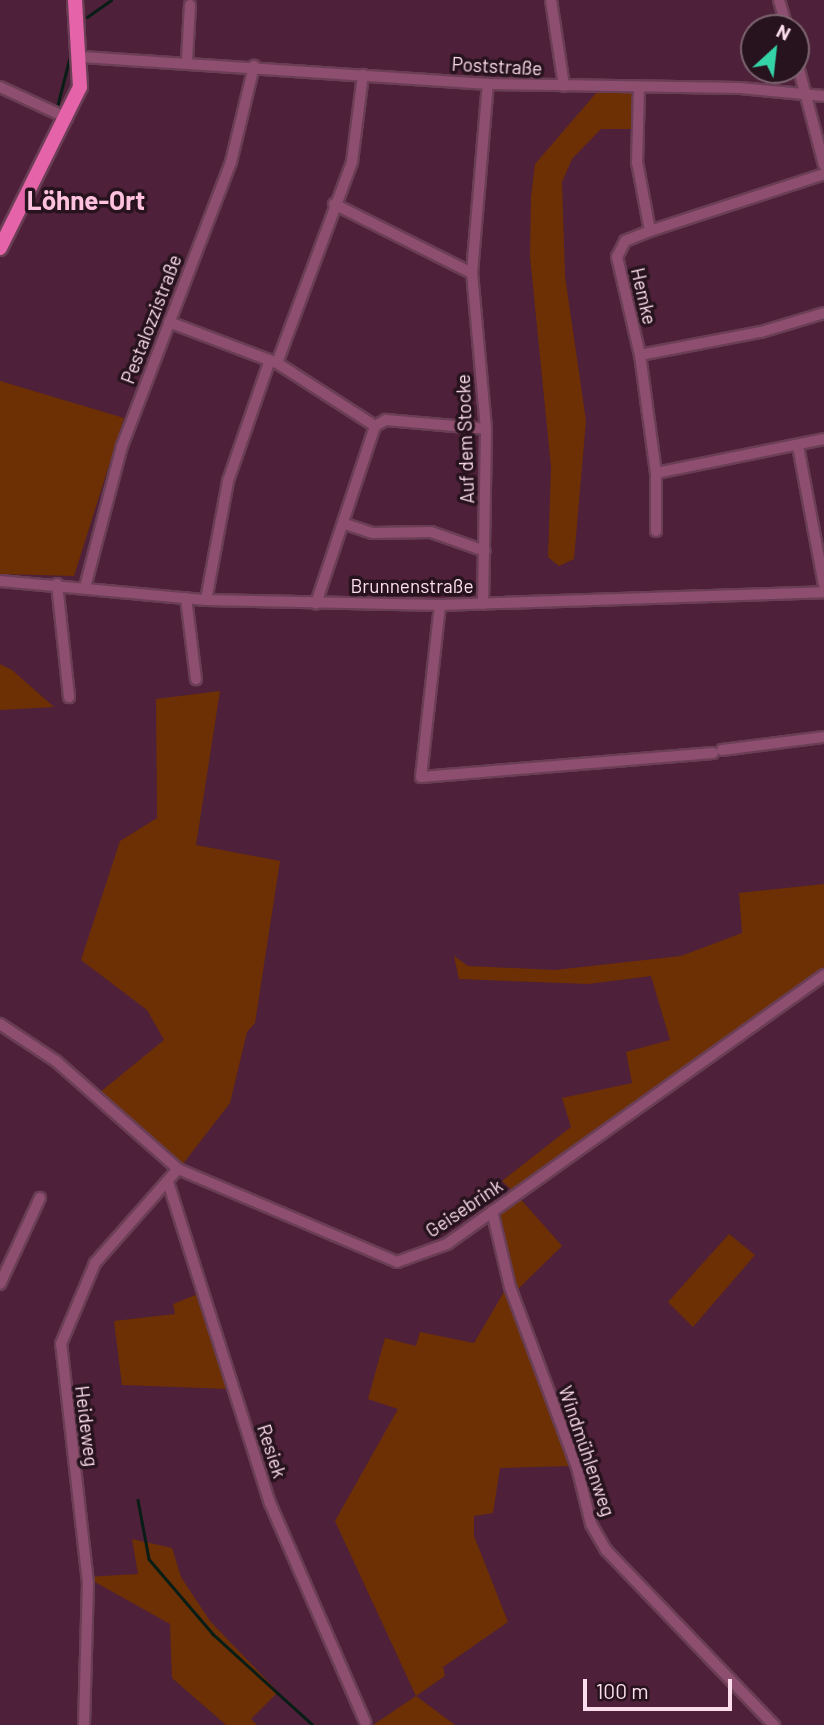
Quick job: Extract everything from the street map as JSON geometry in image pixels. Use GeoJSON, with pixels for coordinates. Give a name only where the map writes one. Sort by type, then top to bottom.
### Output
{"type":"FeatureCollection","features":[{"type":"Feature","properties":{"kind":"main road"},"geometry":{"type":"LineString","coordinates":[[0,248],[67,118],[82,77],[75,0]]}},
{"type":"Feature","properties":{"kind":"street"},"geometry":{"type":"LineString","coordinates":[[551,0],[564,86]]}},
{"type":"Feature","properties":{"kind":"street"},"geometry":{"type":"LineString","coordinates":[[187,61],[190,5]]}},
{"type":"Feature","properties":{"kind":"street","name":"Poststraße"},"geometry":{"type":"LineString","coordinates":[[82,57],[187,61],[488,85],[806,93],[824,96]]}},
{"type":"Feature","properties":{"kind":"street","name":"Pestalozzistraße"},"geometry":{"type":"LineString","coordinates":[[85,587],[122,446],[231,162],[254,66]]}},
{"type":"Feature","properties":{"kind":"street"},"geometry":{"type":"LineString","coordinates":[[206,600],[228,481],[352,162],[363,75]]}},
{"type":"Feature","properties":{"kind":"street"},"geometry":{"type":"LineString","coordinates":[[803,84],[824,165]]}},
{"type":"Feature","properties":{"kind":"street","name":"Auf dem Stocke"},"geometry":{"type":"LineString","coordinates":[[483,604],[486,429],[471,273],[488,85]]}},
{"type":"Feature","properties":{"kind":"street"},"geometry":{"type":"LineString","coordinates":[[0,87],[67,118]]}},
{"type":"Feature","properties":{"kind":"street"},"geometry":{"type":"LineString","coordinates":[[639,88],[637,162],[650,231]]}},
{"type":"Feature","properties":{"kind":"street","name":"Hemke"},"geometry":{"type":"LineString","coordinates":[[656,531],[656,473],[640,355],[617,257],[625,241],[824,174]]}},
{"type":"Feature","properties":{"kind":"street"},"geometry":{"type":"LineString","coordinates":[[334,204],[471,273]]}},
{"type":"Feature","properties":{"kind":"street"},"geometry":{"type":"LineString","coordinates":[[640,355],[761,332],[824,313]]}},
{"type":"Feature","properties":{"kind":"street"},"geometry":{"type":"LineString","coordinates":[[169,323],[274,361],[375,426]]}},
{"type":"Feature","properties":{"kind":"street"},"geometry":{"type":"LineString","coordinates":[[316,603],[345,524],[375,426],[386,420],[486,429]]}},
{"type":"Feature","properties":{"kind":"street"},"geometry":{"type":"LineString","coordinates":[[656,473],[824,439]]}},
{"type":"Feature","properties":{"kind":"street"},"geometry":{"type":"LineString","coordinates":[[798,446],[824,585]]}},
{"type":"Feature","properties":{"kind":"street"},"geometry":{"type":"LineString","coordinates":[[345,524],[372,533],[431,532],[485,551]]}},
{"type":"Feature","properties":{"kind":"street","name":"Brunnenstraße"},"geometry":{"type":"LineString","coordinates":[[0,581],[57,584],[206,600],[440,605],[824,592]]}},
{"type":"Feature","properties":{"kind":"street"},"geometry":{"type":"LineString","coordinates":[[57,584],[69,697]]}},
{"type":"Feature","properties":{"kind":"street"},"geometry":{"type":"LineString","coordinates":[[187,598],[196,679]]}},
{"type":"Feature","properties":{"kind":"street"},"geometry":{"type":"LineString","coordinates":[[440,605],[421,777],[717,751],[824,737]]}},
{"type":"Feature","properties":{"kind":"street","name":"Geisebrink"},"geometry":{"type":"LineString","coordinates":[[0,1024],[56,1060],[178,1169],[397,1262],[447,1244],[824,975]]}},
{"type":"Feature","properties":{"kind":"street","name":"Heideweg"},"geometry":{"type":"LineString","coordinates":[[84,1725],[88,1583],[61,1344],[95,1263],[178,1169]]}},
{"type":"Feature","properties":{"kind":"street","name":"Resiek"},"geometry":{"type":"LineString","coordinates":[[168,1182],[270,1503],[365,1722]]}},
{"type":"Feature","properties":{"kind":"street"},"geometry":{"type":"LineString","coordinates":[[0,1284],[40,1198]]}},
{"type":"Feature","properties":{"kind":"street","name":"Windmühlenweg"},"geometry":{"type":"LineString","coordinates":[[492,1211],[510,1287],[578,1467],[591,1524],[606,1550],[774,1725]]}},
{"type":"Feature","properties":{"kind":"shaded area"},"geometry":{"type":"Polygon","coordinates":[[[597,92],[636,92],[635,129],[601,129],[572,159],[562,182],[565,276],[586,421],[574,559],[559,566],[548,557],[551,467],[530,256],[531,197],[535,164],[597,92]]]}},
{"type":"Feature","properties":{"kind":"shaded area"},"geometry":{"type":"Polygon","coordinates":[[[0,381],[124,418],[74,576],[0,574],[0,381]]]}},
{"type":"Feature","properties":{"kind":"shaded area"},"geometry":{"type":"Polygon","coordinates":[[[0,664],[12,670],[54,707],[0,710],[0,664]]]}},
{"type":"Feature","properties":{"kind":"shaded area"},"geometry":{"type":"Polygon","coordinates":[[[220,691],[196,845],[280,861],[255,1023],[247,1032],[230,1103],[182,1165],[99,1093],[164,1040],[147,1010],[81,960],[120,841],[157,818],[156,699],[220,691]]]}},
{"type":"Feature","properties":{"kind":"shaded area"},"geometry":{"type":"Polygon","coordinates":[[[824,884],[824,967],[516,1194],[502,1181],[571,1127],[562,1098],[632,1083],[626,1052],[670,1040],[651,976],[588,984],[459,979],[454,956],[468,966],[555,970],[681,956],[742,933],[739,893],[824,884]]]}},
{"type":"Feature","properties":{"kind":"shaded area"},"geometry":{"type":"Polygon","coordinates":[[[516,1194],[562,1246],[511,1296],[573,1466],[500,1468],[493,1513],[474,1516],[474,1536],[508,1622],[443,1667],[445,1676],[416,1696],[335,1521],[398,1409],[368,1399],[385,1338],[416,1346],[420,1332],[474,1343],[511,1280],[491,1212],[516,1194]]]}},
{"type":"Feature","properties":{"kind":"shaded area"},"geometry":{"type":"Polygon","coordinates":[[[729,1234],[755,1255],[693,1327],[668,1302],[729,1234]]]}},
{"type":"Feature","properties":{"kind":"shaded area"},"geometry":{"type":"Polygon","coordinates":[[[198,1294],[230,1389],[122,1385],[114,1321],[175,1314],[173,1304],[198,1294]]]}},
{"type":"Feature","properties":{"kind":"shaded area"},"geometry":{"type":"Polygon","coordinates":[[[132,1539],[172,1548],[181,1577],[210,1621],[278,1692],[251,1719],[257,1725],[226,1725],[172,1678],[170,1624],[86,1577],[138,1574],[132,1539]]]}},
{"type":"Feature","properties":{"kind":"shaded area"},"geometry":{"type":"Polygon","coordinates":[[[416,1696],[455,1725],[373,1725],[416,1696]]]}},
{"type":"Feature","properties":{"kind":"waterway"},"geometry":{"type":"LineString","coordinates":[[87,17],[111,0]]}},
{"type":"Feature","properties":{"kind":"waterway"},"geometry":{"type":"LineString","coordinates":[[57,107],[69,60]]}},
{"type":"Feature","properties":{"kind":"waterway"},"geometry":{"type":"LineString","coordinates":[[138,1500],[149,1559],[213,1634],[313,1725]]}},
{"type":"Feature","properties":{"kind":"district","name":"Löhne-Ort"},"geometry":{"type":"Point","coordinates":[86,200]}}]}
